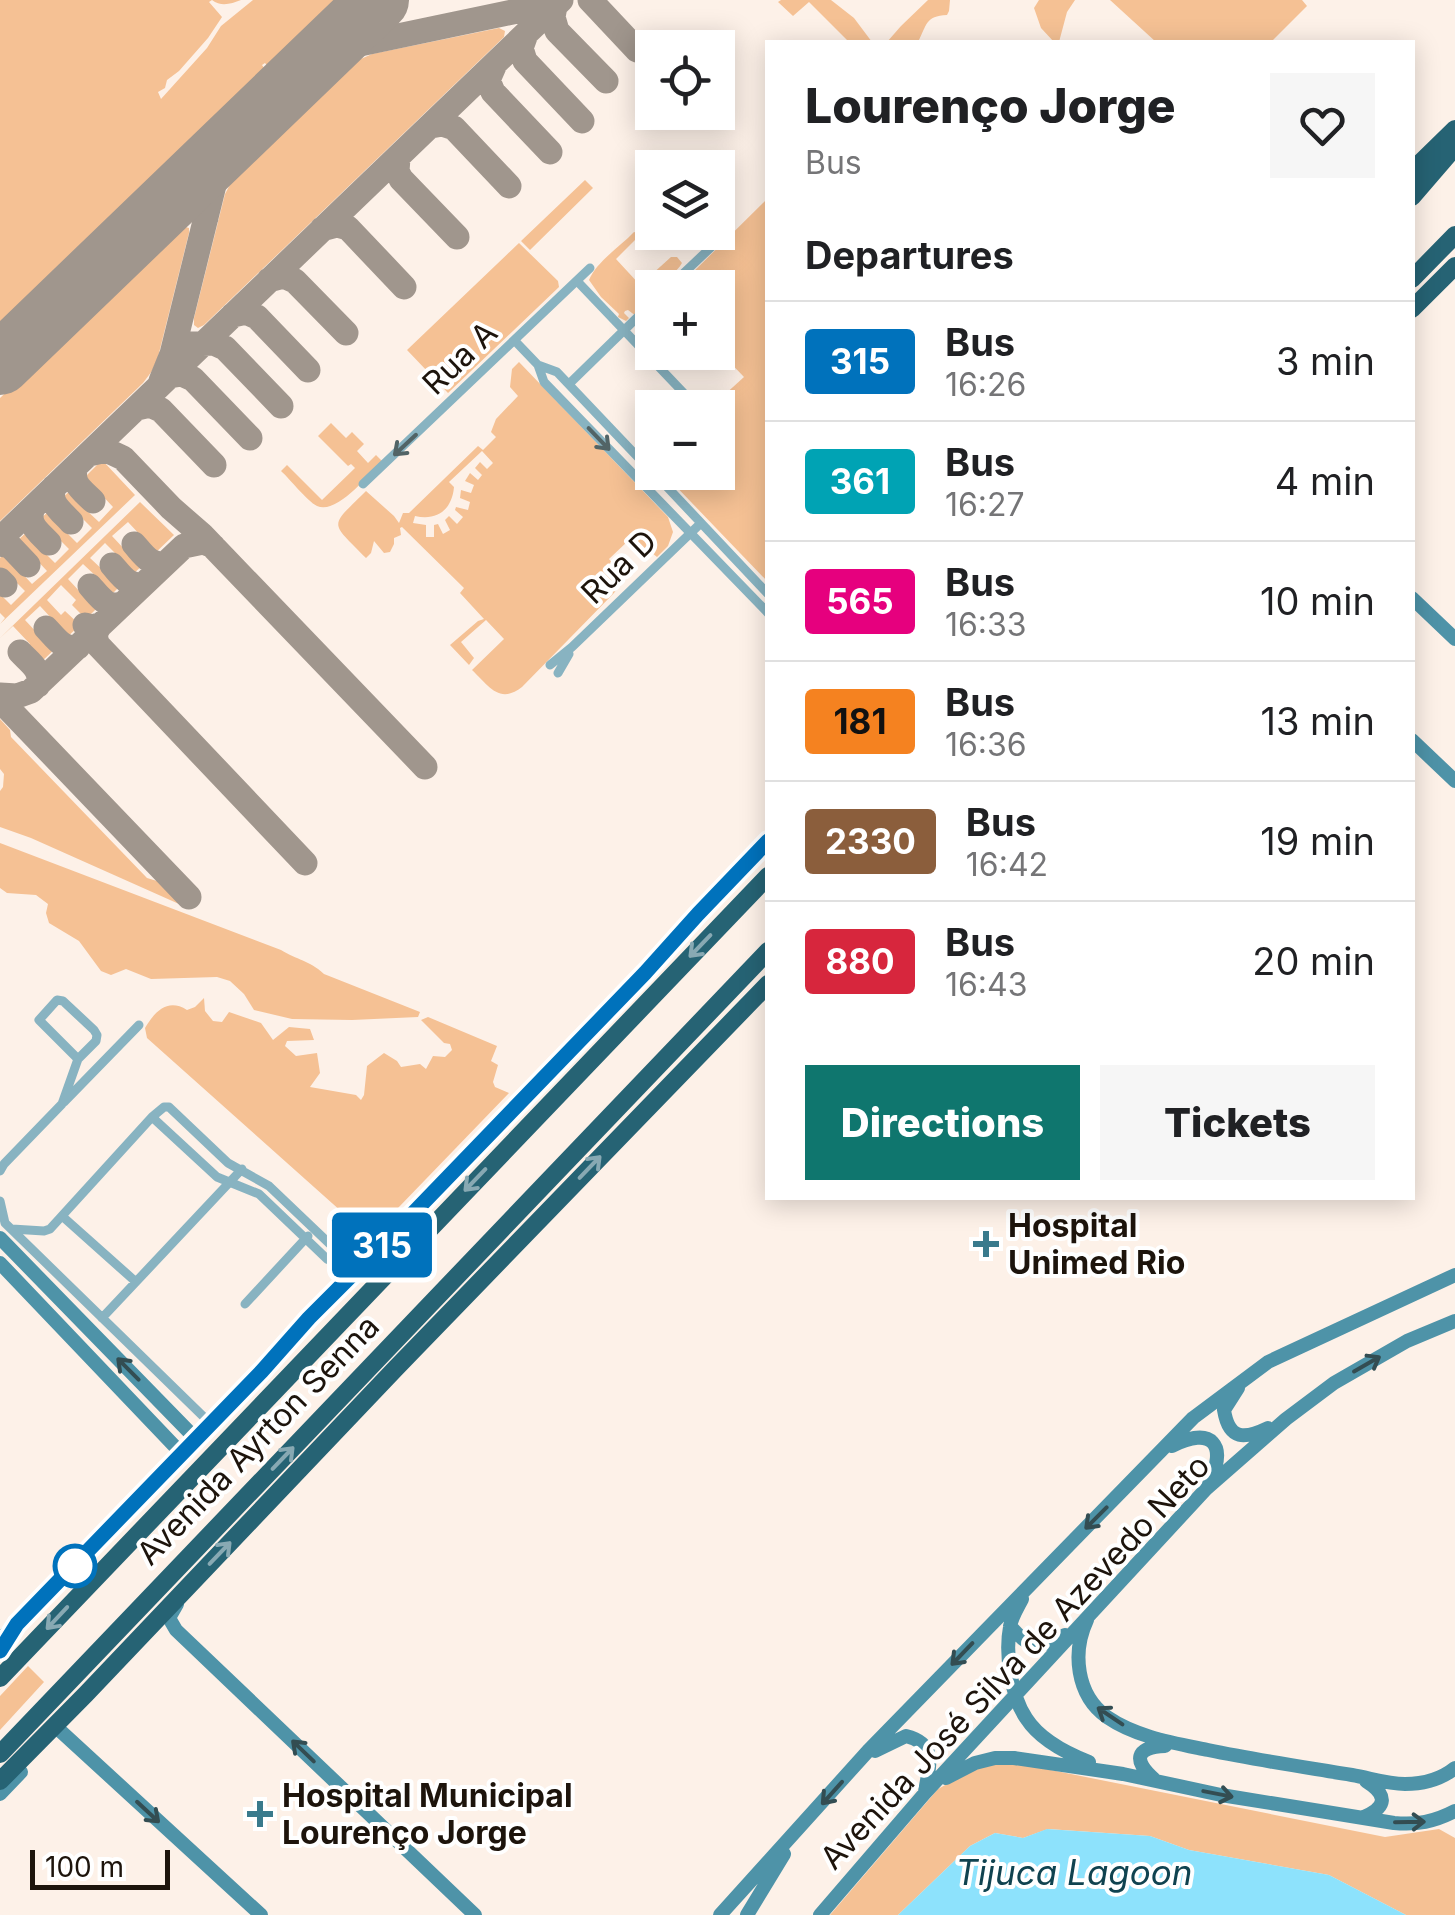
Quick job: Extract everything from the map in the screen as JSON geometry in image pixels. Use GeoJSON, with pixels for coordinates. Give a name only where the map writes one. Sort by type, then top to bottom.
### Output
{"type":"FeatureCollection","features":[{"type":"Feature","properties":{"kind":"highway"},"geometry":{"type":"LineString","coordinates":[[1415,169],[1455,129]]}},
{"type":"Feature","properties":{"kind":"highway"},"geometry":{"type":"LineString","coordinates":[[1415,195],[1455,148]]}},
{"type":"Feature","properties":{"kind":"highway"},"geometry":{"type":"LineString","coordinates":[[1415,277],[1455,235]]}},
{"type":"Feature","properties":{"kind":"highway"},"geometry":{"type":"LineString","coordinates":[[1415,306],[1455,266]]}},
{"type":"Feature","properties":{"kind":"highway","name":"Avenida Ayrton Senna"},"geometry":{"type":"LineString","coordinates":[[0,1643],[262,1371],[350,1264],[394,1233],[765,844]]}},
{"type":"Feature","properties":{"kind":"highway"},"geometry":{"type":"LineString","coordinates":[[663,954],[765,870]]}},
{"type":"Feature","properties":{"kind":"highway","name":"Avenida Ayrton Senna"},"geometry":{"type":"LineString","coordinates":[[0,1678],[765,879]]}},
{"type":"Feature","properties":{"kind":"highway","name":"Avenida Ayrton Senna"},"geometry":{"type":"LineString","coordinates":[[28,1740],[462,1269],[765,954]]}},
{"type":"Feature","properties":{"kind":"highway","name":"Avenida Ayrton Senna"},"geometry":{"type":"LineString","coordinates":[[0,1754],[55,1726],[765,987]]}},
{"type":"Feature","properties":{"kind":"highway"},"geometry":{"type":"LineString","coordinates":[[396,1368],[462,1269]]}},
{"type":"Feature","properties":{"kind":"highway"},"geometry":{"type":"LineString","coordinates":[[262,1371],[330,1313],[372,1287]]}},
{"type":"Feature","properties":{"kind":"highway"},"geometry":{"type":"LineString","coordinates":[[0,1650],[17,1624]]}},
{"type":"Feature","properties":{"kind":"highway"},"geometry":{"type":"LineString","coordinates":[[0,1782],[28,1740],[90,1681],[104,1674]]}},
{"type":"Feature","properties":{"kind":"street"},"geometry":{"type":"LineString","coordinates":[[687,270],[708,250]]}},
{"type":"Feature","properties":{"kind":"street","name":"Rua A"},"geometry":{"type":"LineString","coordinates":[[363,484],[590,268]]}},
{"type":"Feature","properties":{"kind":"street"},"geometry":{"type":"LineString","coordinates":[[577,281],[681,390]]}},
{"type":"Feature","properties":{"kind":"street"},"geometry":{"type":"LineString","coordinates":[[569,384],[635,318]]}},
{"type":"Feature","properties":{"kind":"street"},"geometry":{"type":"LineString","coordinates":[[514,340],[538,365],[544,382],[765,610]]}},
{"type":"Feature","properties":{"kind":"street"},"geometry":{"type":"LineString","coordinates":[[538,365],[557,372],[635,452]]}},
{"type":"Feature","properties":{"kind":"street"},"geometry":{"type":"LineString","coordinates":[[670,490],[765,591]]}},
{"type":"Feature","properties":{"kind":"street"},"geometry":{"type":"LineString","coordinates":[[676,520],[687,509]]}},
{"type":"Feature","properties":{"kind":"street","name":"Rua D"},"geometry":{"type":"LineString","coordinates":[[554,669],[572,647],[701,524]]}},
{"type":"Feature","properties":{"kind":"street"},"geometry":{"type":"LineString","coordinates":[[1415,601],[1455,640]]}},
{"type":"Feature","properties":{"kind":"street"},"geometry":{"type":"LineString","coordinates":[[1415,743],[1455,781]]}},
{"type":"Feature","properties":{"kind":"street"},"geometry":{"type":"LineString","coordinates":[[62,1104],[78,1058],[96,1041],[97,1035],[63,1001],[56,1000],[39,1020],[78,1058]]}},
{"type":"Feature","properties":{"kind":"street"},"geometry":{"type":"LineString","coordinates":[[0,1171],[139,1025]]}},
{"type":"Feature","properties":{"kind":"street"},"geometry":{"type":"LineString","coordinates":[[4,1229],[50,1229],[160,1109],[169,1108],[228,1163],[269,1186],[309,1234]]}},
{"type":"Feature","properties":{"kind":"street"},"geometry":{"type":"LineString","coordinates":[[152,1118],[217,1177],[260,1194],[350,1264]]}},
{"type":"Feature","properties":{"kind":"street"},"geometry":{"type":"LineString","coordinates":[[102,1318],[242,1169]]}},
{"type":"Feature","properties":{"kind":"street"},"geometry":{"type":"LineString","coordinates":[[0,1201],[4,1229],[74,1315],[196,1438]]}},
{"type":"Feature","properties":{"kind":"street"},"geometry":{"type":"LineString","coordinates":[[62,1216],[136,1282]]}},
{"type":"Feature","properties":{"kind":"street"},"geometry":{"type":"LineString","coordinates":[[4,1229],[86,1302],[211,1424]]}},
{"type":"Feature","properties":{"kind":"street"},"geometry":{"type":"LineString","coordinates":[[245,1304],[309,1234]]}},
{"type":"Feature","properties":{"kind":"street"},"geometry":{"type":"LineString","coordinates":[[0,1263],[182,1454]]}},
{"type":"Feature","properties":{"kind":"street","name":"Avenida José Silva de Azevedo Neto"},"geometry":{"type":"LineString","coordinates":[[720,1915],[864,1757],[1193,1418],[1268,1362],[1455,1274]]}},
{"type":"Feature","properties":{"kind":"street"},"geometry":{"type":"LineString","coordinates":[[61,1326],[86,1302]]}},
{"type":"Feature","properties":{"kind":"street","name":"Avenida José Silva de Azevedo Neto"},"geometry":{"type":"LineString","coordinates":[[820,1915],[925,1793],[1206,1489],[1286,1419],[1349,1375],[1407,1341],[1455,1321]]}},
{"type":"Feature","properties":{"kind":"street"},"geometry":{"type":"LineString","coordinates":[[1244,1380],[1224,1410],[1229,1428],[1248,1437],[1286,1419]]}},
{"type":"Feature","properties":{"kind":"street"},"geometry":{"type":"LineString","coordinates":[[1161,1452],[1195,1436],[1211,1442],[1218,1451],[1218,1461],[1206,1489]]}},
{"type":"Feature","properties":{"kind":"street"},"geometry":{"type":"LineString","coordinates":[[1030,1584],[1010,1626],[1010,1668],[1026,1719],[1066,1753],[1123,1774]]}},
{"type":"Feature","properties":{"kind":"street"},"geometry":{"type":"LineString","coordinates":[[189,1585],[170,1615],[171,1624],[475,1915]]}},
{"type":"Feature","properties":{"kind":"street"},"geometry":{"type":"LineString","coordinates":[[1091,1612],[1081,1632],[1077,1656],[1089,1700],[1106,1716],[1152,1738],[1401,1784],[1427,1783],[1455,1768]]}},
{"type":"Feature","properties":{"kind":"street"},"geometry":{"type":"LineString","coordinates":[[1010,1626],[1030,1644],[1041,1646],[1074,1630]]}},
{"type":"Feature","properties":{"kind":"street"},"geometry":{"type":"LineString","coordinates":[[55,1726],[260,1915]]}},
{"type":"Feature","properties":{"kind":"street"},"geometry":{"type":"LineString","coordinates":[[864,1757],[899,1738],[917,1739],[930,1760],[925,1793]]}},
{"type":"Feature","properties":{"kind":"street"},"geometry":{"type":"LineString","coordinates":[[0,1794],[51,1740],[76,1746]]}},
{"type":"Feature","properties":{"kind":"street"},"geometry":{"type":"LineString","coordinates":[[1156,1781],[1142,1769],[1141,1754],[1150,1746],[1180,1745]]}},
{"type":"Feature","properties":{"kind":"street"},"geometry":{"type":"LineString","coordinates":[[925,1793],[959,1770],[994,1758],[1014,1758],[1362,1818],[1411,1824],[1436,1821],[1455,1812]]}},
{"type":"Feature","properties":{"kind":"street"},"geometry":{"type":"LineString","coordinates":[[1358,1776],[1382,1794],[1379,1809],[1362,1818]]}},
{"type":"Feature","properties":{"kind":"street","name":"Avenida José Silva de Azevedo Neto"},"geometry":{"type":"LineString","coordinates":[[747,1915],[800,1828]]}},
{"type":"Feature","properties":{"kind":"shaded area"},"geometry":{"type":"Polygon","coordinates":[[[0,0],[212,0],[209,2],[222,17],[158,92],[161,99],[207,48],[221,26],[253,0],[342,0],[270,69],[265,63],[262,65],[267,72],[0,329],[0,0]]]}},
{"type":"Feature","properties":{"kind":"shaded area"},"geometry":{"type":"Polygon","coordinates":[[[212,0],[241,0],[222,4],[212,0]]]}},
{"type":"Feature","properties":{"kind":"shaded area"},"geometry":{"type":"Polygon","coordinates":[[[831,0],[854,18],[870,40],[847,40],[809,2],[793,16],[778,2],[831,0]]]}},
{"type":"Feature","properties":{"kind":"shaded area"},"geometry":{"type":"Polygon","coordinates":[[[928,0],[950,0],[947,15],[931,20],[919,40],[889,40],[928,0]]]}},
{"type":"Feature","properties":{"kind":"shaded area"},"geometry":{"type":"Polygon","coordinates":[[[1039,0],[1075,0],[1067,12],[1060,40],[1052,40],[1041,28],[1034,8],[1039,0]]]}},
{"type":"Feature","properties":{"kind":"shaded area"},"geometry":{"type":"Polygon","coordinates":[[[1110,0],[1302,0],[1307,6],[1273,40],[1154,40],[1110,0]]]}},
{"type":"Feature","properties":{"kind":"shaded area"},"geometry":{"type":"Polygon","coordinates":[[[499,28],[505,31],[504,37],[204,325],[194,325],[225,194],[249,159],[352,63],[372,54],[499,28]]]}},
{"type":"Feature","properties":{"kind":"shaded area"},"geometry":{"type":"Polygon","coordinates":[[[585,180],[593,188],[530,250],[521,241],[585,180]]]}},
{"type":"Feature","properties":{"kind":"shaded area"},"geometry":{"type":"Polygon","coordinates":[[[765,201],[765,579],[679,490],[735,490],[735,390],[730,390],[744,377],[735,368],[735,270],[695,270],[715,250],[735,250],[735,231],[765,201]]]}},
{"type":"Feature","properties":{"kind":"shaded area"},"geometry":{"type":"Polygon","coordinates":[[[182,226],[189,228],[189,233],[152,371],[0,521],[0,398],[182,226]]]}},
{"type":"Feature","properties":{"kind":"shaded area"},"geometry":{"type":"Polygon","coordinates":[[[635,232],[635,240],[616,259],[635,280],[635,315],[625,311],[629,318],[626,321],[618,317],[589,280],[603,260],[635,232]]]}},
{"type":"Feature","properties":{"kind":"shaded area"},"geometry":{"type":"Polygon","coordinates":[[[519,243],[558,281],[559,287],[448,393],[407,350],[519,243]]]}},
{"type":"Feature","properties":{"kind":"shaded area"},"geometry":{"type":"Polygon","coordinates":[[[671,257],[682,263],[676,270],[657,270],[671,257]]]}},
{"type":"Feature","properties":{"kind":"shaded area"},"geometry":{"type":"Polygon","coordinates":[[[519,362],[635,483],[635,490],[642,490],[668,517],[673,532],[668,546],[657,557],[652,553],[647,557],[629,540],[609,559],[625,578],[614,593],[522,687],[507,694],[494,691],[472,670],[504,639],[486,620],[461,642],[474,658],[469,665],[450,645],[484,619],[460,593],[464,588],[402,527],[390,552],[384,553],[374,541],[366,558],[338,524],[366,491],[399,523],[403,513],[409,513],[478,446],[483,450],[496,437],[491,432],[496,419],[518,396],[510,387],[512,369],[519,362]],[[482,451],[449,482],[454,487],[447,508],[430,517],[415,516],[413,523],[426,525],[426,537],[434,537],[434,525],[438,524],[443,534],[450,530],[445,520],[449,516],[457,524],[463,517],[456,507],[468,510],[470,502],[460,498],[461,490],[471,493],[474,485],[465,481],[470,473],[478,480],[482,475],[475,468],[480,462],[487,469],[493,463],[482,451]]]}},
{"type":"Feature","properties":{"kind":"shaded area"},"geometry":{"type":"Polygon","coordinates":[[[331,423],[346,438],[352,432],[364,444],[357,451],[368,463],[376,455],[382,461],[352,492],[325,507],[313,503],[281,471],[287,465],[322,500],[355,468],[348,466],[318,436],[331,423]]]}},
{"type":"Feature","properties":{"kind":"shaded area"},"geometry":{"type":"Polygon","coordinates":[[[102,460],[135,495],[0,624],[5,618],[0,613],[0,594],[11,605],[25,591],[11,577],[7,580],[0,573],[0,558],[8,550],[32,584],[47,571],[14,544],[30,529],[45,544],[41,549],[55,563],[69,549],[36,523],[52,508],[66,523],[62,528],[77,543],[92,528],[77,513],[72,517],[58,502],[74,487],[88,502],[84,508],[99,522],[113,507],[99,492],[94,496],[80,482],[102,460]]]}},
{"type":"Feature","properties":{"kind":"shaded area"},"geometry":{"type":"Polygon","coordinates":[[[140,502],[174,535],[152,556],[128,522],[112,536],[126,551],[131,548],[146,562],[130,577],[116,563],[120,558],[105,543],[90,558],[123,583],[108,598],[94,583],[98,578],[83,564],[68,579],[82,594],[87,590],[101,604],[86,619],[72,605],[76,600],[61,585],[47,600],[61,615],[65,611],[80,625],[64,640],[40,606],[25,620],[39,635],[44,632],[58,646],[39,664],[25,650],[30,644],[13,626],[0,638],[140,502]]]}},
{"type":"Feature","properties":{"kind":"shaded area"},"geometry":{"type":"Polygon","coordinates":[[[0,719],[11,737],[147,878],[185,899],[188,908],[0,827],[4,774],[0,769],[0,719]]]}},
{"type":"Feature","properties":{"kind":"shaded area"},"geometry":{"type":"Polygon","coordinates":[[[0,843],[281,950],[324,974],[420,1012],[418,1017],[292,1019],[254,1010],[230,981],[217,977],[151,979],[126,969],[111,975],[101,971],[79,941],[49,923],[48,904],[36,895],[7,893],[0,888],[0,843]]]}},
{"type":"Feature","properties":{"kind":"shaded area"},"geometry":{"type":"Polygon","coordinates":[[[204,998],[205,1011],[213,1021],[222,1022],[229,1012],[261,1023],[273,1040],[289,1027],[310,1029],[314,1040],[287,1041],[285,1046],[296,1056],[317,1053],[320,1073],[310,1087],[356,1095],[361,1100],[367,1066],[384,1053],[401,1067],[420,1064],[426,1069],[433,1056],[445,1057],[452,1050],[421,1020],[428,1017],[497,1046],[491,1061],[498,1065],[493,1082],[509,1093],[370,1237],[147,1038],[145,1028],[163,1008],[174,1005],[187,1010],[204,998]]]}},
{"type":"Feature","properties":{"kind":"shaded area"},"geometry":{"type":"Polygon","coordinates":[[[28,1666],[44,1682],[0,1730],[0,1696],[28,1666]]]}},
{"type":"Feature","properties":{"kind":"shaded area"},"geometry":{"type":"Polygon","coordinates":[[[1001,1760],[1385,1837],[1439,1829],[1455,1838],[1455,1915],[1406,1915],[1329,1875],[1189,1850],[1150,1836],[1048,1829],[1023,1838],[995,1833],[970,1846],[898,1915],[830,1915],[938,1789],[1001,1760]]]}},
{"type":"Feature","properties":{"kind":"water","name":"Tijuca Lagoon"},"geometry":{"type":"Polygon","coordinates":[[[1047,1829],[1150,1836],[1189,1850],[1329,1875],[1406,1915],[898,1915],[970,1846],[995,1833],[1023,1838],[1047,1829]]]}},
{"type":"Feature","properties":{"kind":"taxiway"},"geometry":{"type":"LineString","coordinates":[[381,0],[375,12],[377,24],[383,32],[397,36]]}},
{"type":"Feature","properties":{"kind":"taxiway"},"geometry":{"type":"LineString","coordinates":[[311,65],[321,57],[355,45],[556,0]]}},
{"type":"Feature","properties":{"kind":"taxiway"},"geometry":{"type":"LineString","coordinates":[[0,539],[561,0]]}},
{"type":"Feature","properties":{"kind":"taxiway"},"geometry":{"type":"LineString","coordinates":[[590,0],[635,48]]}},
{"type":"Feature","properties":{"kind":"taxiway"},"geometry":{"type":"LineString","coordinates":[[555,6],[557,31],[606,81]]}},
{"type":"Feature","properties":{"kind":"taxiway"},"geometry":{"type":"LineString","coordinates":[[526,34],[521,48],[525,61],[582,121]]}},
{"type":"Feature","properties":{"kind":"taxiway"},"geometry":{"type":"LineString","coordinates":[[495,64],[488,80],[493,92],[550,152]]}},
{"type":"Feature","properties":{"kind":"taxiway"},"geometry":{"type":"LineString","coordinates":[[431,126],[454,128],[509,186]]}},
{"type":"Feature","properties":{"kind":"taxiway"},"geometry":{"type":"LineString","coordinates":[[161,381],[172,354],[215,181],[230,142]]}},
{"type":"Feature","properties":{"kind":"taxiway"},"geometry":{"type":"LineString","coordinates":[[398,158],[401,179],[457,237]]}},
{"type":"Feature","properties":{"kind":"taxiway"},"geometry":{"type":"LineString","coordinates":[[154,216],[172,200],[188,196],[201,203],[206,218]]}},
{"type":"Feature","properties":{"kind":"taxiway"},"geometry":{"type":"LineString","coordinates":[[322,229],[337,225],[348,228],[404,287]]}},
{"type":"Feature","properties":{"kind":"taxiway"},"geometry":{"type":"LineString","coordinates":[[269,280],[284,276],[295,281],[346,333]]}},
{"type":"Feature","properties":{"kind":"taxiway"},"geometry":{"type":"LineString","coordinates":[[233,315],[246,312],[257,317],[308,370]]}},
{"type":"Feature","properties":{"kind":"taxiway"},"geometry":{"type":"LineString","coordinates":[[191,344],[214,343],[225,348],[281,406]]}},
{"type":"Feature","properties":{"kind":"taxiway"},"geometry":{"type":"LineString","coordinates":[[169,376],[182,374],[193,379],[250,438]]}},
{"type":"Feature","properties":{"kind":"taxiway"},"geometry":{"type":"LineString","coordinates":[[137,408],[150,405],[161,410],[214,465]]}},
{"type":"Feature","properties":{"kind":"taxiway"},"geometry":{"type":"LineString","coordinates":[[89,454],[106,450],[123,458],[425,767]]}},
{"type":"Feature","properties":{"kind":"taxiway"},"geometry":{"type":"LineString","coordinates":[[76,466],[76,482],[93,501]]}},
{"type":"Feature","properties":{"kind":"taxiway"},"geometry":{"type":"LineString","coordinates":[[54,487],[54,502],[71,522]]}},
{"type":"Feature","properties":{"kind":"taxiway"},"geometry":{"type":"LineString","coordinates":[[33,508],[32,523],[49,543]]}},
{"type":"Feature","properties":{"kind":"taxiway"},"geometry":{"type":"LineString","coordinates":[[0,695],[17,696],[31,691],[184,546],[203,542],[213,546]]}},
{"type":"Feature","properties":{"kind":"taxiway"},"geometry":{"type":"LineString","coordinates":[[0,544],[10,546],[28,565]]}},
{"type":"Feature","properties":{"kind":"taxiway"},"geometry":{"type":"LineString","coordinates":[[134,544],[151,561],[165,563]]}},
{"type":"Feature","properties":{"kind":"taxiway"},"geometry":{"type":"LineString","coordinates":[[112,565],[129,582],[143,584]]}},
{"type":"Feature","properties":{"kind":"taxiway"},"geometry":{"type":"LineString","coordinates":[[0,580],[5,585]]}},
{"type":"Feature","properties":{"kind":"taxiway"},"geometry":{"type":"LineString","coordinates":[[90,586],[107,603],[121,604]]}},
{"type":"Feature","properties":{"kind":"taxiway"},"geometry":{"type":"LineString","coordinates":[[85,625],[100,625],[95,634],[97,644],[305,863]]}},
{"type":"Feature","properties":{"kind":"taxiway"},"geometry":{"type":"LineString","coordinates":[[46,628],[64,645],[78,647]]}},
{"type":"Feature","properties":{"kind":"taxiway"},"geometry":{"type":"LineString","coordinates":[[20,652],[37,671],[38,685]]}},
{"type":"Feature","properties":{"kind":"taxiway"},"geometry":{"type":"LineString","coordinates":[[0,700],[189,897]]}},
{"type":"Feature","properties":{"kind":"runway"},"geometry":{"type":"LineString","coordinates":[[0,364],[378,0]]}},
{"type":"Feature","properties":{"kind":"bus line","name":"315"},"geometry":{"type":"LineString","coordinates":[[0,1651],[17,1624],[765,844]]}},
{"type":"Feature","properties":{"kind":"place","name":"Hospital Unimed Rio"},"geometry":{"type":"Point","coordinates":[986,1244]}},
{"type":"Feature","properties":{"kind":"place","name":"Hospital Municipal Lourenço Jorge"},"geometry":{"type":"Point","coordinates":[260,1814]}}]}
